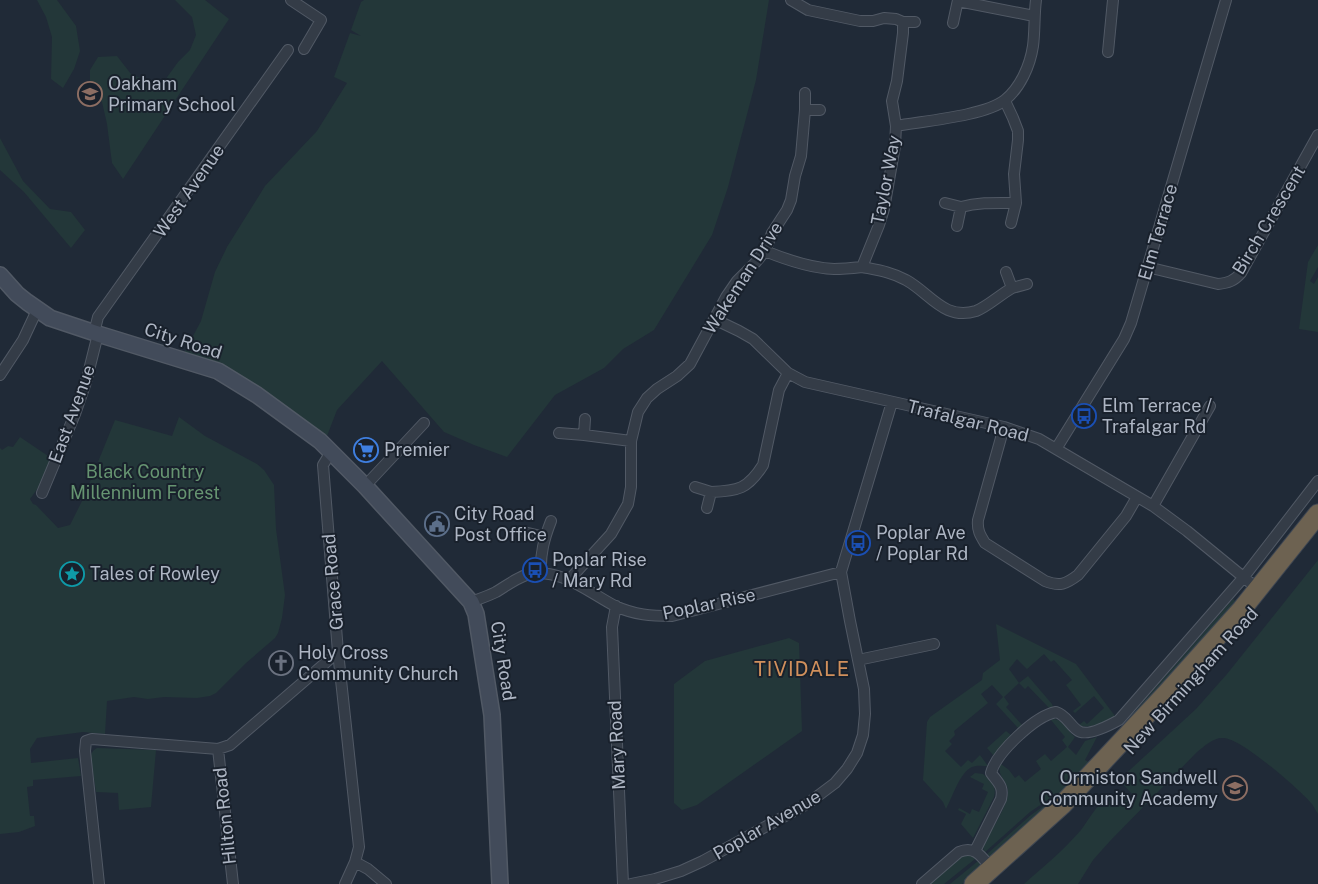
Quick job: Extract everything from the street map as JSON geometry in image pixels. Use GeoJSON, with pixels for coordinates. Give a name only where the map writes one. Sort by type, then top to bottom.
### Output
{"type":"FeatureCollection","features":[{"type":"Feature","properties":{"kind":"highway","name":"New Birmingham Road"},"geometry":{"type":"LineString","coordinates":[[974,884],[991,876],[1062,805],[1166,695],[1242,609],[1256,588],[1318,514]]}},
{"type":"Feature","properties":{"kind":"highway","name":"New Birmingham Road"},"geometry":{"type":"LineString","coordinates":[[1256,588],[1318,532]]}},
{"type":"Feature","properties":{"kind":"street"},"geometry":{"type":"LineString","coordinates":[[292,0],[305,4],[321,20],[304,49]]}},
{"type":"Feature","properties":{"kind":"street"},"geometry":{"type":"LineString","coordinates":[[791,0],[860,21],[873,21],[884,18],[903,22],[915,22]]}},
{"type":"Feature","properties":{"kind":"street"},"geometry":{"type":"LineString","coordinates":[[953,23],[958,0],[1034,16]]}},
{"type":"Feature","properties":{"kind":"street"},"geometry":{"type":"LineString","coordinates":[[896,126],[987,110],[1004,101],[1021,81],[1026,70],[1032,47],[1036,0]]}},
{"type":"Feature","properties":{"kind":"street"},"geometry":{"type":"LineString","coordinates":[[1108,52],[1113,0]]}},
{"type":"Feature","properties":{"kind":"street","name":"Elm Terrace"},"geometry":{"type":"LineString","coordinates":[[1056,449],[1124,339],[1131,323],[1226,0]]}},
{"type":"Feature","properties":{"kind":"street","name":"Taylor Way"},"geometry":{"type":"LineString","coordinates":[[862,267],[884,209],[895,146],[896,126],[892,101],[897,81],[903,22]]}},
{"type":"Feature","properties":{"kind":"street","name":"West Avenue"},"geometry":{"type":"LineString","coordinates":[[96,334],[98,317],[288,50]]}},
{"type":"Feature","properties":{"kind":"street","name":"Wakeman Drive"},"geometry":{"type":"LineString","coordinates":[[570,580],[611,534],[628,504],[631,487],[631,441],[638,412],[647,398],[690,364],[726,297],[737,281],[765,251],[772,233],[787,210],[801,156],[805,93]]}},
{"type":"Feature","properties":{"kind":"street"},"geometry":{"type":"LineString","coordinates":[[1004,101],[1018,132],[1014,174],[1016,203],[1011,223]]}},
{"type":"Feature","properties":{"kind":"street"},"geometry":{"type":"LineString","coordinates":[[805,110],[820,110]]}},
{"type":"Feature","properties":{"kind":"street","name":"Birch Crescent"},"geometry":{"type":"LineString","coordinates":[[1147,267],[1218,284],[1235,280],[1241,273],[1318,135]]}},
{"type":"Feature","properties":{"kind":"street"},"geometry":{"type":"LineString","coordinates":[[946,203],[961,207],[990,202],[1016,203]]}},
{"type":"Feature","properties":{"kind":"street"},"geometry":{"type":"LineString","coordinates":[[957,226],[961,207]]}},
{"type":"Feature","properties":{"kind":"street"},"geometry":{"type":"LineString","coordinates":[[765,251],[779,257],[816,267],[835,269],[862,267],[895,274],[916,286],[939,306],[958,313],[977,311],[1012,288],[1027,284]]}},
{"type":"Feature","properties":{"kind":"street"},"geometry":{"type":"LineString","coordinates":[[1006,272],[1012,288]]}},
{"type":"Feature","properties":{"kind":"street","name":"City Road"},"geometry":{"type":"LineString","coordinates":[[0,275],[17,294],[50,318],[218,371],[256,395],[320,441],[471,602],[476,614],[492,715],[500,884]]}},
{"type":"Feature","properties":{"kind":"street"},"geometry":{"type":"LineString","coordinates":[[0,375],[23,340],[37,310]]}},
{"type":"Feature","properties":{"kind":"street","name":"Trafalgar Road"},"geometry":{"type":"LineString","coordinates":[[714,319],[753,339],[788,373],[805,382],[1004,427],[1039,438],[1153,506],[1187,531],[1256,588]]}},
{"type":"Feature","properties":{"kind":"street","name":"East Avenue"},"geometry":{"type":"LineString","coordinates":[[42,493],[75,414],[86,382],[96,334]]}},
{"type":"Feature","properties":{"kind":"street"},"geometry":{"type":"LineString","coordinates":[[695,487],[711,492],[730,491],[748,483],[758,473],[763,465],[779,390],[788,373]]}},
{"type":"Feature","properties":{"kind":"street","name":"Poplar Avenue"},"geometry":{"type":"LineString","coordinates":[[631,884],[655,879],[703,862],[807,804],[835,783],[847,769],[856,753],[863,735],[866,714],[864,690],[841,572],[892,402]]}},
{"type":"Feature","properties":{"kind":"street"},"geometry":{"type":"LineString","coordinates":[[1153,506],[1210,406]]}},
{"type":"Feature","properties":{"kind":"street"},"geometry":{"type":"LineString","coordinates":[[584,435],[585,419]]}},
{"type":"Feature","properties":{"kind":"street"},"geometry":{"type":"LineString","coordinates":[[364,486],[424,423]]}},
{"type":"Feature","properties":{"kind":"street"},"geometry":{"type":"LineString","coordinates":[[1004,427],[978,520],[978,528],[985,543],[1045,581],[1061,584],[1069,582],[1078,575],[1126,516],[1137,497]]}},
{"type":"Feature","properties":{"kind":"street"},"geometry":{"type":"LineString","coordinates":[[559,433],[631,441]]}},
{"type":"Feature","properties":{"kind":"street","name":"Grace Road"},"geometry":{"type":"LineString","coordinates":[[331,452],[323,465],[338,652],[359,847],[355,862],[345,884]]}},
{"type":"Feature","properties":{"kind":"street","name":"New Birmingham Road"},"geometry":{"type":"LineString","coordinates":[[975,851],[1001,799],[1002,787],[990,772],[1004,750],[1018,735],[1045,716],[1056,712],[1064,716],[1082,733],[1097,730],[1119,720],[1256,588],[1318,481]]}},
{"type":"Feature","properties":{"kind":"street"},"geometry":{"type":"LineString","coordinates":[[707,508],[711,492]]}},
{"type":"Feature","properties":{"kind":"street"},"geometry":{"type":"LineString","coordinates":[[541,573],[540,560],[551,521]]}},
{"type":"Feature","properties":{"kind":"street"},"geometry":{"type":"LineString","coordinates":[[524,532],[545,537]]}},
{"type":"Feature","properties":{"kind":"street","name":"Poplar Rise"},"geometry":{"type":"LineString","coordinates":[[471,602],[496,592],[514,580],[527,575],[541,573],[557,575],[570,580],[616,606],[635,613],[649,616],[672,616],[841,572]]}},
{"type":"Feature","properties":{"kind":"street","name":"Mary Road"},"geometry":{"type":"LineString","coordinates":[[616,606],[612,627],[623,884]]}},
{"type":"Feature","properties":{"kind":"street"},"geometry":{"type":"LineString","coordinates":[[858,660],[934,644]]}},
{"type":"Feature","properties":{"kind":"street"},"geometry":{"type":"LineString","coordinates":[[99,884],[85,751],[86,741],[92,739],[218,749],[230,745],[338,652]]}},
{"type":"Feature","properties":{"kind":"street","name":"Hilton Road"},"geometry":{"type":"LineString","coordinates":[[218,749],[233,884]]}},
{"type":"Feature","properties":{"kind":"street"},"geometry":{"type":"LineString","coordinates":[[922,884],[959,852],[966,849],[975,851],[991,876]]}},
{"type":"Feature","properties":{"kind":"street"},"geometry":{"type":"LineString","coordinates":[[355,862],[368,869],[386,884]]}},
{"type":"Feature","properties":{"kind":"green space"},"geometry":{"type":"Polygon","coordinates":[[[37,0],[57,0],[76,26],[80,51],[74,69],[63,88],[51,79],[52,37],[46,17],[37,0]]]}},
{"type":"Feature","properties":{"kind":"green space"},"geometry":{"type":"Polygon","coordinates":[[[175,0],[205,0],[229,19],[123,179],[112,163],[102,102],[90,85],[90,70],[98,57],[117,56],[131,74],[151,83],[165,80],[178,62],[190,50],[196,35],[192,17],[175,0]]]}},
{"type":"Feature","properties":{"kind":"green space"},"geometry":{"type":"Polygon","coordinates":[[[364,0],[769,0],[756,80],[728,187],[712,235],[654,330],[623,349],[604,368],[555,395],[507,457],[444,432],[382,361],[337,410],[327,436],[235,372],[218,364],[184,353],[201,321],[215,272],[227,247],[265,186],[317,131],[347,83],[334,77],[350,33],[361,36],[351,30],[361,2],[364,0]]]}},
{"type":"Feature","properties":{"kind":"green space"},"geometry":{"type":"Polygon","coordinates":[[[0,138],[23,181],[50,209],[71,212],[85,230],[71,248],[24,192],[0,170],[0,138]]]}},
{"type":"Feature","properties":{"kind":"green space"},"geometry":{"type":"Polygon","coordinates":[[[1318,245],[1318,267],[1310,281],[1314,284],[1318,277],[1318,332],[1299,329],[1308,262],[1318,245]]]}},
{"type":"Feature","properties":{"kind":"green space","name":"Black Country Millennium Forest"},"geometry":{"type":"Polygon","coordinates":[[[179,417],[205,436],[257,464],[264,470],[274,485],[276,529],[285,595],[278,633],[275,638],[216,693],[210,696],[148,699],[134,697],[107,701],[105,734],[83,732],[37,738],[30,749],[31,763],[78,758],[81,776],[33,780],[33,786],[27,787],[30,816],[34,816],[35,826],[19,832],[0,834],[0,448],[2,450],[8,446],[13,447],[20,437],[51,458],[43,481],[30,499],[58,528],[70,525],[83,499],[115,420],[172,436],[179,417]]]}},
{"type":"Feature","properties":{"kind":"green space"},"geometry":{"type":"Polygon","coordinates":[[[1318,560],[1318,814],[1305,797],[1256,755],[1232,741],[1220,738],[1209,742],[1197,752],[1110,841],[1093,860],[1078,884],[1024,884],[1081,830],[1105,799],[1119,806],[1133,795],[1119,780],[1196,709],[1227,674],[1318,560]]]}},
{"type":"Feature","properties":{"kind":"green space"},"geometry":{"type":"Polygon","coordinates":[[[1233,599],[1238,604],[1112,745],[1129,718],[1233,599]]]}},
{"type":"Feature","properties":{"kind":"green space"},"geometry":{"type":"Polygon","coordinates":[[[996,624],[1076,664],[1115,716],[1092,726],[1079,725],[1084,721],[1087,724],[1104,708],[1094,696],[1075,713],[1073,711],[1081,705],[1066,685],[1072,680],[1054,660],[1051,662],[1044,654],[1027,669],[1017,659],[1009,669],[1019,683],[1004,697],[1009,704],[1006,707],[1022,725],[1018,728],[996,704],[1003,697],[992,685],[981,694],[988,703],[954,731],[955,735],[949,741],[952,744],[945,751],[961,767],[968,760],[972,763],[980,755],[988,766],[972,767],[964,774],[946,809],[943,802],[923,780],[927,722],[930,717],[982,680],[983,673],[1000,660],[996,624]]]}},
{"type":"Feature","properties":{"kind":"green space"},"geometry":{"type":"Polygon","coordinates":[[[789,638],[799,643],[802,731],[697,805],[682,810],[674,803],[674,684],[705,661],[789,638]]]}},
{"type":"Feature","properties":{"kind":"green space"},"geometry":{"type":"Polygon","coordinates":[[[1028,676],[1053,707],[1049,708],[1028,686],[1025,689],[1019,683],[1028,676]]]}},
{"type":"Feature","properties":{"kind":"green space"},"geometry":{"type":"Polygon","coordinates":[[[1054,719],[1063,724],[1075,737],[1068,747],[1076,755],[1085,741],[1097,737],[1085,760],[1092,764],[1061,791],[1030,812],[984,853],[983,846],[1007,799],[1008,789],[1001,775],[1001,764],[1015,778],[1019,775],[1025,782],[1041,769],[1036,761],[1045,754],[1051,761],[1067,747],[1062,740],[1065,737],[1051,720],[1054,719]]]}},
{"type":"Feature","properties":{"kind":"green space"},"geometry":{"type":"Polygon","coordinates":[[[1006,731],[1011,735],[994,756],[987,748],[1006,731]]]}},
{"type":"Feature","properties":{"kind":"green space"},"geometry":{"type":"Polygon","coordinates":[[[97,748],[156,750],[151,807],[119,810],[118,793],[96,792],[91,755],[97,748]]]}},
{"type":"Feature","properties":{"kind":"green space"},"geometry":{"type":"Polygon","coordinates":[[[975,773],[983,774],[989,779],[994,786],[995,793],[973,838],[961,824],[966,814],[958,810],[959,808],[970,814],[972,809],[979,812],[988,792],[982,789],[984,784],[970,777],[975,773]]]}},
{"type":"Feature","properties":{"kind":"green space"},"geometry":{"type":"Polygon","coordinates":[[[1059,795],[990,858],[987,854],[1031,815],[1059,795]]]}},
{"type":"Feature","properties":{"kind":"green space"},"geometry":{"type":"Polygon","coordinates":[[[965,855],[972,856],[975,859],[944,884],[929,884],[961,857],[965,855]]]}},
{"type":"Feature","properties":{"kind":"green space"},"geometry":{"type":"Polygon","coordinates":[[[978,861],[980,867],[962,884],[950,884],[978,861]]]}},
{"type":"Feature","properties":{"kind":"place","name":"Oakham Primary School"},"geometry":{"type":"Point","coordinates":[90,94]}},
{"type":"Feature","properties":{"kind":"place","name":"Elm Terrace / Trafalgar Rd"},"geometry":{"type":"Point","coordinates":[1084,416]}},
{"type":"Feature","properties":{"kind":"place","name":"Premier"},"geometry":{"type":"Point","coordinates":[366,450]}},
{"type":"Feature","properties":{"kind":"place","name":"City Road Post Office"},"geometry":{"type":"Point","coordinates":[437,524]}},
{"type":"Feature","properties":{"kind":"place","name":"Poplar Ave / Poplar Rd"},"geometry":{"type":"Point","coordinates":[858,543]}},
{"type":"Feature","properties":{"kind":"place","name":"Poplar Rise / Mary Rd"},"geometry":{"type":"Point","coordinates":[535,570]}},
{"type":"Feature","properties":{"kind":"place","name":"Tales of Rowley"},"geometry":{"type":"Point","coordinates":[72,574]}},
{"type":"Feature","properties":{"kind":"place","name":"Holy Cross Community Church"},"geometry":{"type":"Point","coordinates":[281,663]}},
{"type":"Feature","properties":{"kind":"place","name":"Ormiston Sandwell Community Academy"},"geometry":{"type":"Point","coordinates":[1235,788]}},
{"type":"Feature","properties":{"kind":"district","name":"TIVIDALE"},"geometry":{"type":"Point","coordinates":[802,669]}}]}
